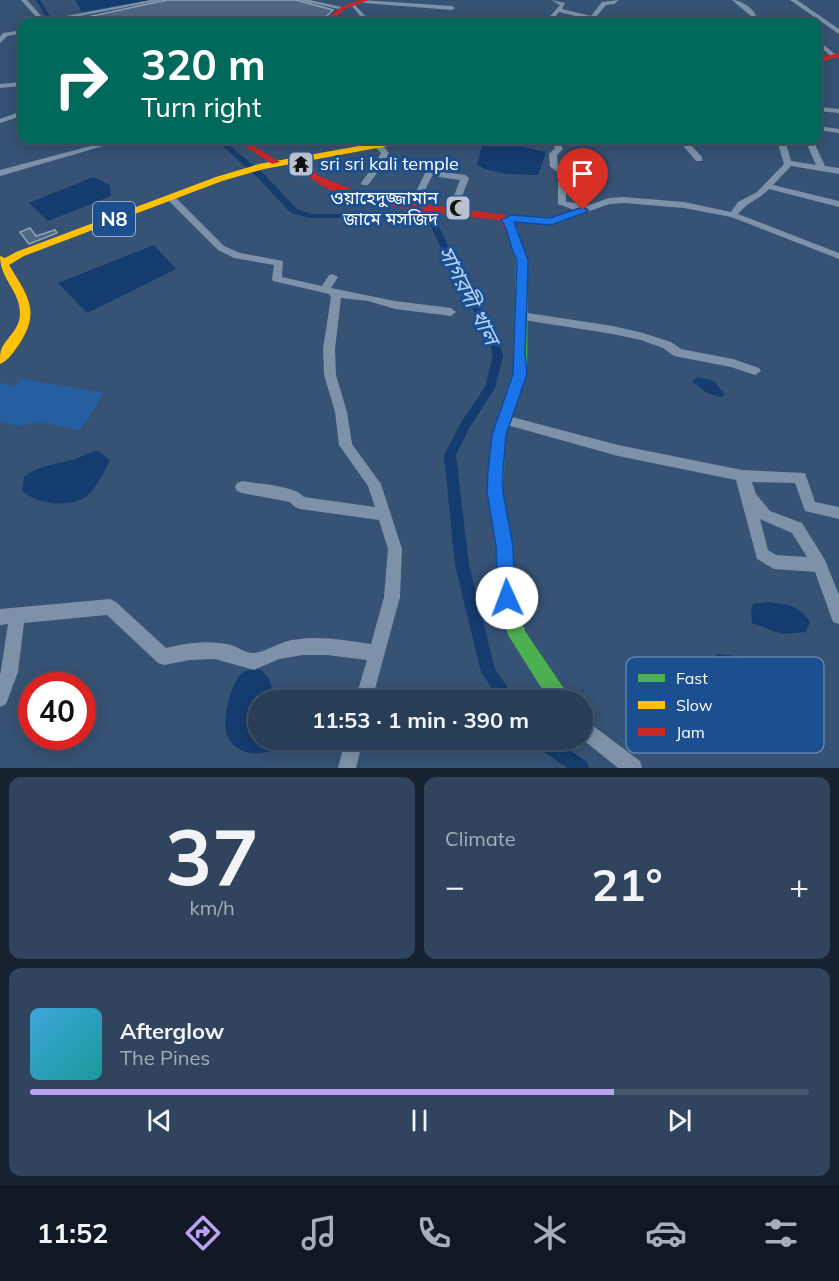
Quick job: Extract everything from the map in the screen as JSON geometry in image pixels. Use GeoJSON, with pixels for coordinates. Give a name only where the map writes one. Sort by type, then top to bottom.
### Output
{"type":"FeatureCollection","features":[{"type":"Feature","properties":{"kind":"main road"},"geometry":{"type":"LineString","coordinates":[[333,18],[356,4]]}},
{"type":"Feature","properties":{"kind":"main road"},"geometry":{"type":"LineString","coordinates":[[241,144],[256,168]]}},
{"type":"Feature","properties":{"kind":"main road","name":"N8"},"geometry":{"type":"LineString","coordinates":[[1,262],[227,177],[256,168],[377,144]]}},
{"type":"Feature","properties":{"kind":"main road"},"geometry":{"type":"LineString","coordinates":[[305,158],[310,173],[336,188],[453,211],[502,217],[511,225],[522,260],[520,374],[499,435],[495,492],[505,546],[507,598],[517,635],[553,690]]}},
{"type":"Feature","properties":{"kind":"main road","name":"N8"},"geometry":{"type":"LineString","coordinates":[[1,262],[172,200],[227,177]]}},
{"type":"Feature","properties":{"kind":"main road"},"geometry":{"type":"LineString","coordinates":[[0,359],[24,328],[27,317],[20,294],[1,262]]}},
{"type":"Feature","properties":{"kind":"street"},"geometry":{"type":"LineString","coordinates":[[24,0],[40,18]]}},
{"type":"Feature","properties":{"kind":"street"},"geometry":{"type":"LineString","coordinates":[[64,17],[160,0]]}},
{"type":"Feature","properties":{"kind":"street"},"geometry":{"type":"LineString","coordinates":[[301,0],[452,8]]}},
{"type":"Feature","properties":{"kind":"street"},"geometry":{"type":"LineString","coordinates":[[551,18],[562,3],[554,0]]}},
{"type":"Feature","properties":{"kind":"street"},"geometry":{"type":"LineString","coordinates":[[558,10],[592,18],[604,3],[612,3],[616,0]]}},
{"type":"Feature","properties":{"kind":"street"},"geometry":{"type":"LineString","coordinates":[[735,0],[753,13],[755,18]]}},
{"type":"Feature","properties":{"kind":"street"},"geometry":{"type":"LineString","coordinates":[[793,0],[818,18]]}},
{"type":"Feature","properties":{"kind":"street"},"geometry":{"type":"LineString","coordinates":[[356,4],[365,18]]}},
{"type":"Feature","properties":{"kind":"street"},"geometry":{"type":"LineString","coordinates":[[824,22],[839,22]]}},
{"type":"Feature","properties":{"kind":"street"},"geometry":{"type":"LineString","coordinates":[[824,22],[839,32]]}},
{"type":"Feature","properties":{"kind":"street"},"geometry":{"type":"LineString","coordinates":[[1,39],[4,34],[17,33]]}},
{"type":"Feature","properties":{"kind":"street"},"geometry":{"type":"LineString","coordinates":[[0,86],[18,84]]}},
{"type":"Feature","properties":{"kind":"street"},"geometry":{"type":"LineString","coordinates":[[822,109],[839,111]]}},
{"type":"Feature","properties":{"kind":"street"},"geometry":{"type":"LineString","coordinates":[[0,121],[18,115]]}},
{"type":"Feature","properties":{"kind":"street"},"geometry":{"type":"LineString","coordinates":[[822,129],[839,131]]}},
{"type":"Feature","properties":{"kind":"street"},"geometry":{"type":"LineString","coordinates":[[0,173],[105,144]]}},
{"type":"Feature","properties":{"kind":"street"},"geometry":{"type":"LineString","coordinates":[[365,183],[380,165],[385,153],[377,144]]}},
{"type":"Feature","properties":{"kind":"street"},"geometry":{"type":"LineString","coordinates":[[556,144],[559,149],[553,154],[554,167],[562,171],[562,204],[573,205],[580,211]]}},
{"type":"Feature","properties":{"kind":"street"},"geometry":{"type":"LineString","coordinates":[[686,144],[699,159]]}},
{"type":"Feature","properties":{"kind":"street"},"geometry":{"type":"LineString","coordinates":[[782,144],[788,163]]}},
{"type":"Feature","properties":{"kind":"street"},"geometry":{"type":"LineString","coordinates":[[811,144],[821,167]]}},
{"type":"Feature","properties":{"kind":"street"},"geometry":{"type":"LineString","coordinates":[[733,214],[741,204],[760,194],[788,163]]}},
{"type":"Feature","properties":{"kind":"street"},"geometry":{"type":"LineString","coordinates":[[788,163],[839,171]]}},
{"type":"Feature","properties":{"kind":"street"},"geometry":{"type":"LineString","coordinates":[[414,204],[429,173],[465,178],[453,211]]}},
{"type":"Feature","properties":{"kind":"street"},"geometry":{"type":"LineString","coordinates":[[768,186],[839,204]]}},
{"type":"Feature","properties":{"kind":"street"},"geometry":{"type":"LineString","coordinates":[[172,200],[221,248],[237,256],[279,263],[278,279],[395,305],[451,312]]}},
{"type":"Feature","properties":{"kind":"street"},"geometry":{"type":"LineString","coordinates":[[506,220],[551,221],[609,201],[684,205],[733,214],[839,256]]}},
{"type":"Feature","properties":{"kind":"street"},"geometry":{"type":"LineString","coordinates":[[329,292],[333,278]]}},
{"type":"Feature","properties":{"kind":"street"},"geometry":{"type":"LineString","coordinates":[[329,292],[336,297],[329,349],[330,375],[341,412],[346,445],[374,484],[395,549],[392,597],[366,690]]}},
{"type":"Feature","properties":{"kind":"street"},"geometry":{"type":"LineString","coordinates":[[521,316],[643,336],[667,345],[678,353],[733,363],[755,371]]}},
{"type":"Feature","properties":{"kind":"street"},"geometry":{"type":"LineString","coordinates":[[504,420],[629,455],[734,473],[743,480],[751,498],[765,515],[797,528],[820,565],[839,616]]}},
{"type":"Feature","properties":{"kind":"street"},"geometry":{"type":"LineString","coordinates":[[743,480],[800,477],[810,507],[839,513]]}},
{"type":"Feature","properties":{"kind":"street"},"geometry":{"type":"LineString","coordinates":[[743,480],[762,554],[774,562],[820,565]]}},
{"type":"Feature","properties":{"kind":"street"},"geometry":{"type":"LineString","coordinates":[[242,487],[288,495],[295,497],[300,503],[384,515]]}},
{"type":"Feature","properties":{"kind":"street"},"geometry":{"type":"LineString","coordinates":[[0,698],[10,672],[8,617],[110,607],[164,657],[180,652],[213,650],[237,655],[248,661],[265,660],[278,651],[325,645],[375,653]]}},
{"type":"Feature","properties":{"kind":"street"},"geometry":{"type":"LineString","coordinates":[[593,737],[633,768]]}},
{"type":"Feature","properties":{"kind":"street"},"geometry":{"type":"LineString","coordinates":[[347,768],[352,750]]}},
{"type":"Feature","properties":{"kind":"shaded area"},"geometry":{"type":"Polygon","coordinates":[[[75,0],[150,0],[82,12],[75,0]]]}},
{"type":"Feature","properties":{"kind":"shaded area"},"geometry":{"type":"Polygon","coordinates":[[[482,144],[510,144],[546,152],[538,175],[507,174],[477,165],[482,144]]]}},
{"type":"Feature","properties":{"kind":"shaded area"},"geometry":{"type":"Polygon","coordinates":[[[572,169],[590,171],[592,178],[600,182],[601,188],[585,192],[569,189],[565,175],[572,169]]]}},
{"type":"Feature","properties":{"kind":"shaded area"},"geometry":{"type":"Polygon","coordinates":[[[93,177],[110,185],[111,196],[48,221],[29,203],[93,177]]]}},
{"type":"Feature","properties":{"kind":"shaded area"},"geometry":{"type":"Polygon","coordinates":[[[154,245],[176,269],[87,313],[58,283],[154,245]]]}},
{"type":"Feature","properties":{"kind":"shaded area"},"geometry":{"type":"Polygon","coordinates":[[[698,377],[714,381],[725,395],[721,397],[707,393],[692,381],[698,377]]]}},
{"type":"Feature","properties":{"kind":"shaded area"},"geometry":{"type":"Polygon","coordinates":[[[21,379],[104,393],[80,430],[37,422],[20,426],[0,422],[0,383],[16,386],[21,379]]]}},
{"type":"Feature","properties":{"kind":"shaded area"},"geometry":{"type":"Polygon","coordinates":[[[98,451],[110,460],[88,496],[60,504],[44,502],[22,491],[24,477],[30,473],[42,467],[98,451]]]}},
{"type":"Feature","properties":{"kind":"shaded area"},"geometry":{"type":"Polygon","coordinates":[[[767,602],[786,605],[801,612],[810,622],[806,632],[782,634],[752,623],[753,604],[767,602]]]}},
{"type":"Feature","properties":{"kind":"shaded area"},"geometry":{"type":"Polygon","coordinates":[[[718,654],[742,657],[715,657],[718,654]]]}},
{"type":"Feature","properties":{"kind":"shaded area"},"geometry":{"type":"Polygon","coordinates":[[[260,669],[269,679],[273,690],[248,690],[248,750],[272,750],[264,753],[240,750],[229,739],[226,731],[231,692],[238,678],[246,671],[260,669]]]}},
{"type":"Feature","properties":{"kind":"building"},"geometry":{"type":"Polygon","coordinates":[[[167,0],[296,0],[333,10],[325,18],[82,18],[167,0]]]}},
{"type":"Feature","properties":{"kind":"building"},"geometry":{"type":"Polygon","coordinates":[[[30,228],[36,236],[55,230],[57,233],[29,244],[20,232],[30,228]]]}},
{"type":"Feature","properties":{"kind":"waterway","name":"সাগরদী খাল"},"geometry":{"type":"LineString","coordinates":[[38,0],[49,18]]}},
{"type":"Feature","properties":{"kind":"waterway","name":"সাগরদী খাল"},"geometry":{"type":"LineString","coordinates":[[224,144],[262,177],[294,211],[310,216],[431,218],[464,288],[491,330],[498,356],[490,388],[466,424],[450,455],[462,565],[488,672],[501,690]]}},
{"type":"Feature","properties":{"kind":"waterway","name":"সাগরদী খাল"},"geometry":{"type":"LineString","coordinates":[[556,750],[581,768]]}},
{"type":"Feature","properties":{"kind":"traffic: fast"},"geometry":{"type":"LineString","coordinates":[[514,236],[522,260],[520,374],[499,435],[495,492],[505,546],[507,598],[517,635],[553,690]]}},
{"type":"Feature","properties":{"kind":"traffic: slow"},"geometry":{"type":"LineString","coordinates":[[2,264],[20,254],[219,179],[262,166],[382,144]]}},
{"type":"Feature","properties":{"kind":"traffic: slow"},"geometry":{"type":"LineString","coordinates":[[0,259],[18,288],[26,310],[21,331],[0,359]]}},
{"type":"Feature","properties":{"kind":"traffic: jam"},"geometry":{"type":"LineString","coordinates":[[332,18],[343,8],[366,0]]}},
{"type":"Feature","properties":{"kind":"traffic: jam"},"geometry":{"type":"LineString","coordinates":[[822,59],[839,55]]}},
{"type":"Feature","properties":{"kind":"traffic: jam"},"geometry":{"type":"LineString","coordinates":[[246,144],[275,162]]}},
{"type":"Feature","properties":{"kind":"traffic: jam"},"geometry":{"type":"LineString","coordinates":[[305,158],[314,176],[333,187],[406,205],[502,217],[510,226],[514,236]]}},
{"type":"Feature","properties":{"kind":"place","name":"sri sri kali temple"},"geometry":{"type":"Point","coordinates":[301,164]}},
{"type":"Feature","properties":{"kind":"place","name":"ওয়াহেদুজ্জামান জামে মসজিদ"},"geometry":{"type":"Point","coordinates":[458,208]}},
{"type":"Feature","properties":{"kind":"route"},"geometry":{"type":"LineString","coordinates":[[507,598],[505,546],[495,492],[495,471],[499,435],[520,374],[523,270],[511,225],[506,220],[551,221],[583,210]]}}]}
